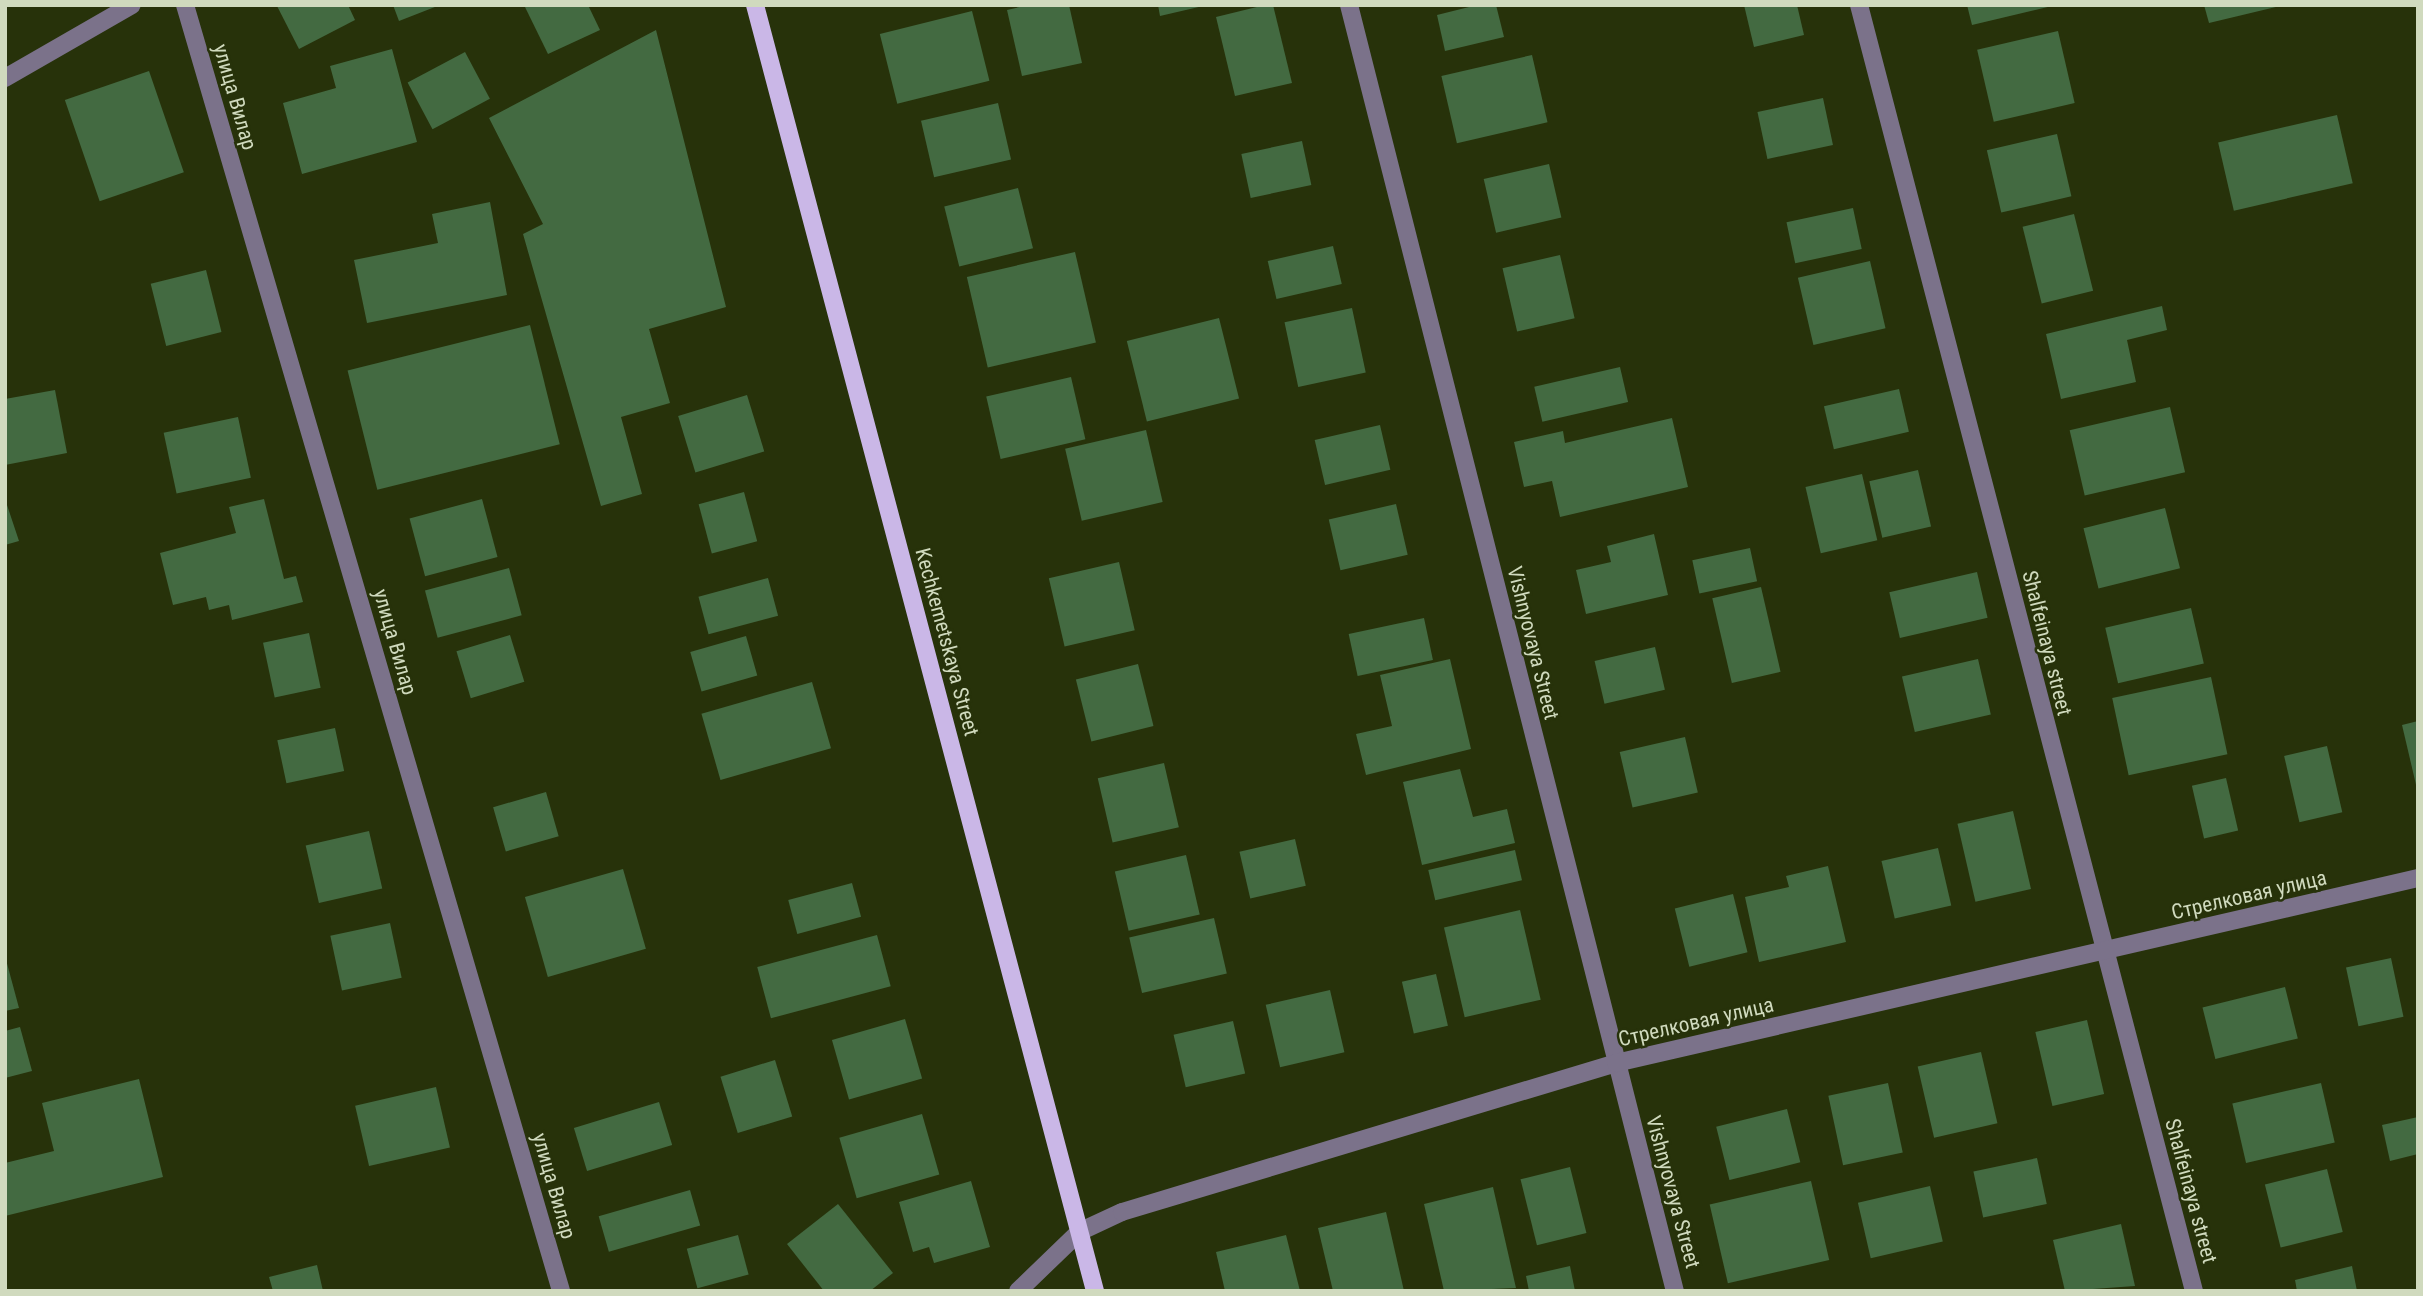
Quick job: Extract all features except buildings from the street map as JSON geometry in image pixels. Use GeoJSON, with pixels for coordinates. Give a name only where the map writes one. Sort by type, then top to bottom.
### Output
{"type":"FeatureCollection","features":[{"type":"Feature","properties":{"kind":"main road","name":"Kechkemetskaya Street"},"geometry":{"type":"LineString","coordinates":[[755,5],[1095,1291]]}},
{"type":"Feature","properties":{"kind":"street"},"geometry":{"type":"LineString","coordinates":[[5,78],[132,5]]}},
{"type":"Feature","properties":{"kind":"street","name":"улица Вилар"},"geometry":{"type":"LineString","coordinates":[[185,5],[561,1291]]}},
{"type":"Feature","properties":{"kind":"street","name":"Vishnyovaya Street"},"geometry":{"type":"LineString","coordinates":[[1349,5],[1675,1291]]}},
{"type":"Feature","properties":{"kind":"street","name":"Shalfeinaya street"},"geometry":{"type":"LineString","coordinates":[[1858,5],[2103,953],[2194,1291]]}},
{"type":"Feature","properties":{"kind":"street","name":"Стрелковая улица"},"geometry":{"type":"LineString","coordinates":[[1018,1291],[1079,1232],[1122,1212],[1616,1063],[2103,953],[2418,878]]}}]}
